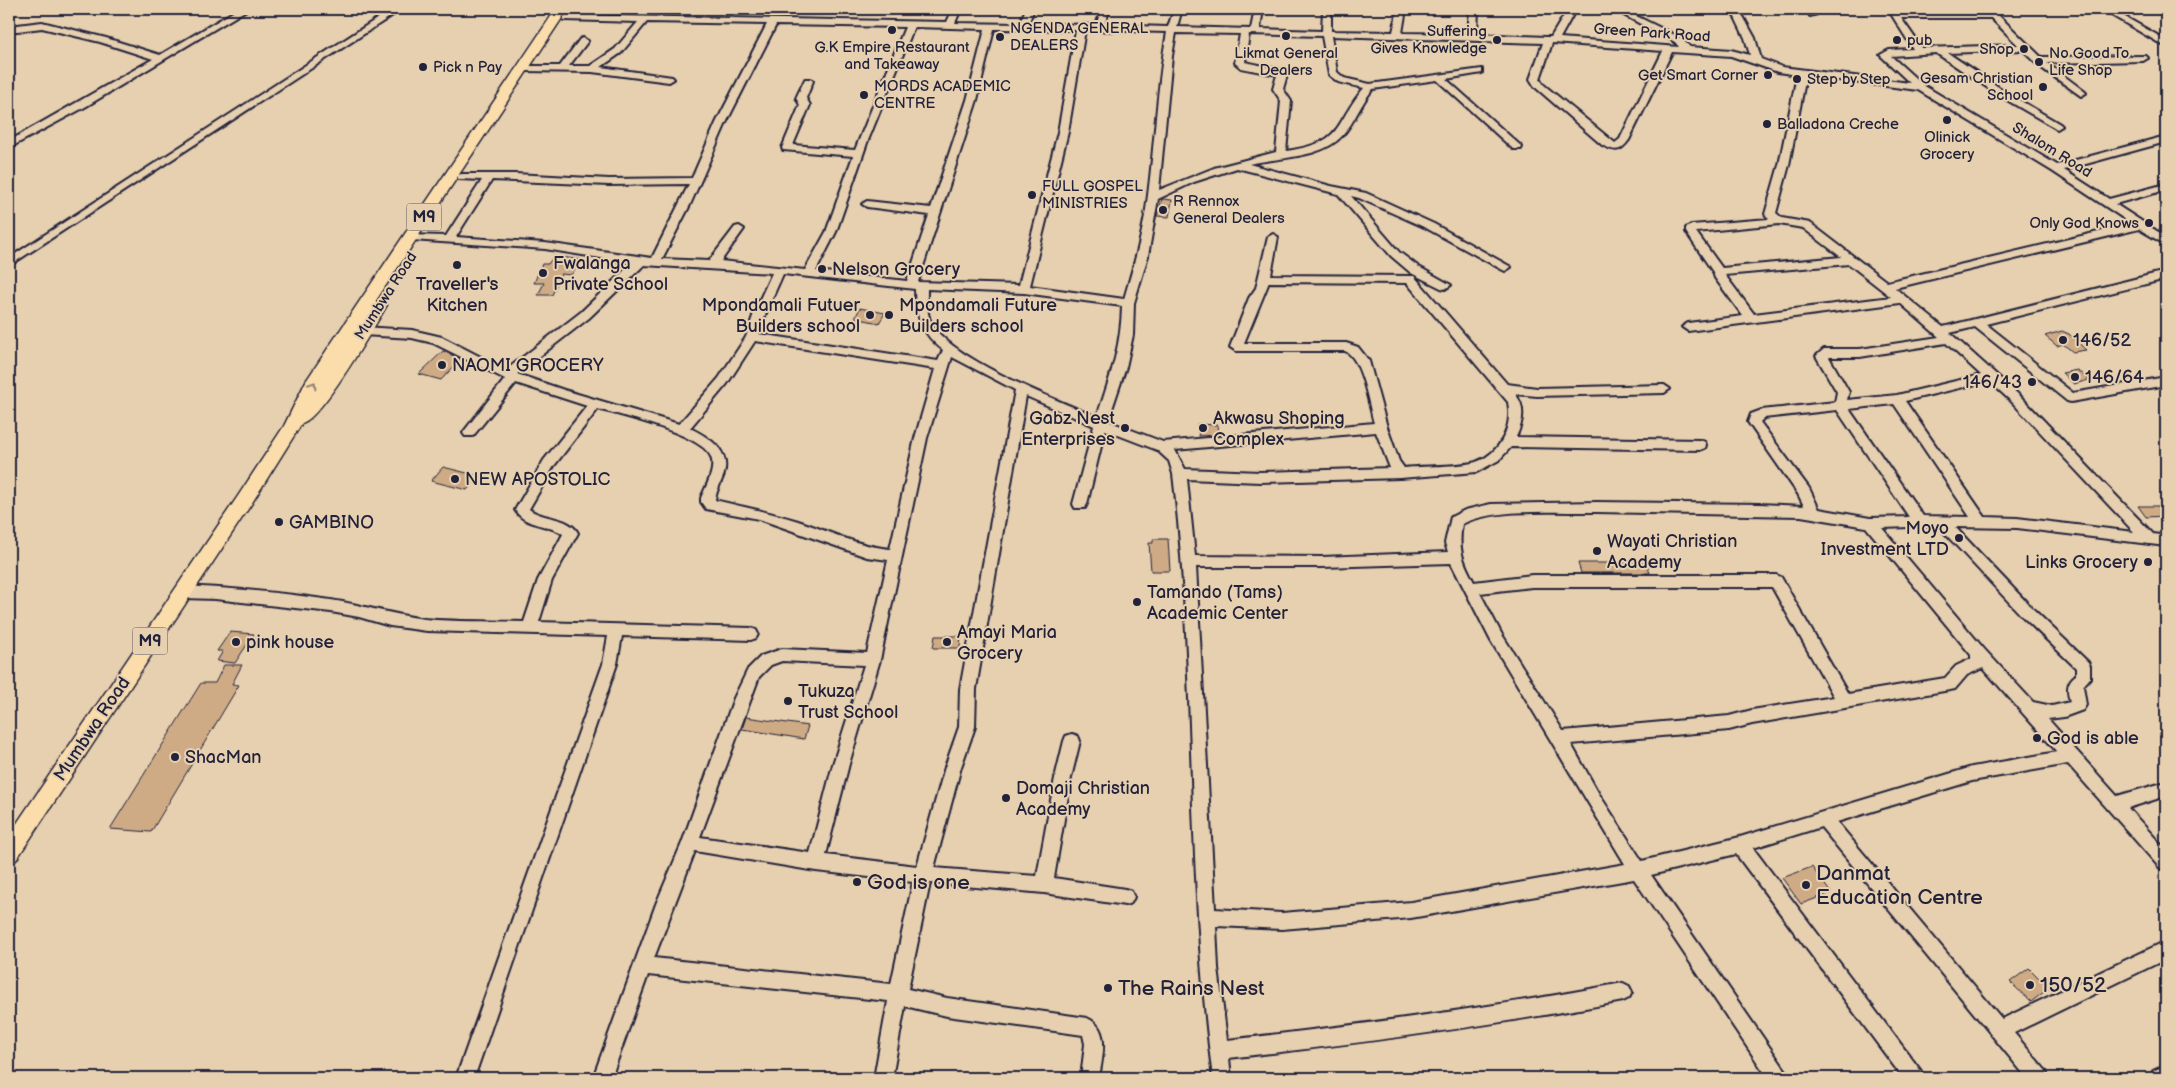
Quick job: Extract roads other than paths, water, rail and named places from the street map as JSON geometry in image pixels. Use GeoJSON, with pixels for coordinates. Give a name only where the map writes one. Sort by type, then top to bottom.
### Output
{"type":"FeatureCollection","features":[{"type":"Feature","properties":{"kind":"main road","name":"Mumbwa Road"},"geometry":{"type":"LineString","coordinates":[[9,854],[291,428],[309,390],[417,237],[567,12]]}},
{"type":"Feature","properties":{"kind":"main road","name":"Mumbwa Road"},"geometry":{"type":"LineString","coordinates":[[291,428],[321,396],[363,332],[417,237],[462,178],[529,68]]}},
{"type":"Feature","properties":{"kind":"street"},"geometry":{"type":"LineString","coordinates":[[9,145],[82,105],[244,9]]}},
{"type":"Feature","properties":{"kind":"street"},"geometry":{"type":"LineString","coordinates":[[9,264],[398,9]]}},
{"type":"Feature","properties":{"kind":"street"},"geometry":{"type":"LineString","coordinates":[[950,25],[957,9]]}},
{"type":"Feature","properties":{"kind":"street"},"geometry":{"type":"LineString","coordinates":[[1022,27],[1030,9]]}},
{"type":"Feature","properties":{"kind":"street"},"geometry":{"type":"LineString","coordinates":[[1099,28],[1106,9]]}},
{"type":"Feature","properties":{"kind":"street"},"geometry":{"type":"LineString","coordinates":[[1080,504],[1100,425],[1120,367],[1127,335],[1128,304],[1142,256],[1153,197],[1167,56],[1178,9]]}},
{"type":"Feature","properties":{"kind":"street"},"geometry":{"type":"LineString","coordinates":[[1259,9],[1240,63],[1244,66],[1278,72],[1282,75],[1278,89],[1286,101],[1281,154]]}},
{"type":"Feature","properties":{"kind":"street"},"geometry":{"type":"LineString","coordinates":[[1327,9],[1326,33],[1332,73],[1336,78],[1370,87],[1479,71]]}},
{"type":"Feature","properties":{"kind":"street"},"geometry":{"type":"LineString","coordinates":[[1397,36],[1402,9]]}},
{"type":"Feature","properties":{"kind":"street"},"geometry":{"type":"LineString","coordinates":[[1472,37],[1474,9]]}},
{"type":"Feature","properties":{"kind":"street"},"geometry":{"type":"LineString","coordinates":[[1572,9],[1551,40],[1535,79],[1540,87],[1606,144],[1616,148],[1624,140],[1669,49]]}},
{"type":"Feature","properties":{"kind":"street"},"geometry":{"type":"LineString","coordinates":[[1616,9],[1678,40],[1687,50]]}},
{"type":"Feature","properties":{"kind":"street"},"geometry":{"type":"LineString","coordinates":[[1735,9],[1750,38],[1756,59]]}},
{"type":"Feature","properties":{"kind":"street"},"geometry":{"type":"LineString","coordinates":[[2105,9],[2166,44]]}},
{"type":"Feature","properties":{"kind":"street","name":"Green Park Road"},"geometry":{"type":"LineString","coordinates":[[567,12],[644,20],[1172,29],[1551,40],[1731,52],[1756,59],[1765,66],[1920,87]]}},
{"type":"Feature","properties":{"kind":"street"},"geometry":{"type":"LineString","coordinates":[[1894,12],[1990,12],[2060,79],[2080,93]]}},
{"type":"Feature","properties":{"kind":"street"},"geometry":{"type":"LineString","coordinates":[[1894,12],[1919,51]]}},
{"type":"Feature","properties":{"kind":"street"},"geometry":{"type":"LineString","coordinates":[[592,69],[618,50],[644,20]]}},
{"type":"Feature","properties":{"kind":"street"},"geometry":{"type":"LineString","coordinates":[[655,262],[686,205],[721,123],[772,23]]}},
{"type":"Feature","properties":{"kind":"street"},"geometry":{"type":"LineString","coordinates":[[809,273],[830,232],[859,153],[911,24]]}},
{"type":"Feature","properties":{"kind":"street"},"geometry":{"type":"LineString","coordinates":[[9,29],[42,25],[103,40],[159,58]]}},
{"type":"Feature","properties":{"kind":"street"},"geometry":{"type":"LineString","coordinates":[[990,27],[972,100],[934,212],[916,285],[922,313],[928,328],[949,350],[1021,388],[1100,425],[1162,448],[1170,453],[1180,474],[1193,623],[1209,968],[1222,1078]]}},
{"type":"Feature","properties":{"kind":"street"},"geometry":{"type":"LineString","coordinates":[[1024,289],[1064,132],[1081,27]]}},
{"type":"Feature","properties":{"kind":"street"},"geometry":{"type":"LineString","coordinates":[[2148,34],[2166,31]]}},
{"type":"Feature","properties":{"kind":"street"},"geometry":{"type":"LineString","coordinates":[[562,69],[583,41]]}},
{"type":"Feature","properties":{"kind":"street"},"geometry":{"type":"LineString","coordinates":[[1920,87],[1885,55],[1889,53],[1919,51],[2025,46]]}},
{"type":"Feature","properties":{"kind":"street"},"geometry":{"type":"LineString","coordinates":[[1939,51],[2003,94],[2057,126]]}},
{"type":"Feature","properties":{"kind":"street"},"geometry":{"type":"LineString","coordinates":[[2039,60],[2143,58]]}},
{"type":"Feature","properties":{"kind":"street"},"geometry":{"type":"LineString","coordinates":[[529,68],[592,69],[669,79]]}},
{"type":"Feature","properties":{"kind":"street"},"geometry":{"type":"LineString","coordinates":[[1778,221],[1770,214],[1784,164],[1800,91],[1802,72]]}},
{"type":"Feature","properties":{"kind":"street"},"geometry":{"type":"LineString","coordinates":[[1439,77],[1517,147]]}},
{"type":"Feature","properties":{"kind":"street"},"geometry":{"type":"LineString","coordinates":[[808,81],[801,98],[805,106],[787,148],[859,153]]}},
{"type":"Feature","properties":{"kind":"street"},"geometry":{"type":"LineString","coordinates":[[1153,197],[1174,187],[1238,165],[1311,148],[1332,140],[1370,87]]}},
{"type":"Feature","properties":{"kind":"street","name":"Shalom Road"},"geometry":{"type":"LineString","coordinates":[[1920,87],[2056,169],[2166,242]]}},
{"type":"Feature","properties":{"kind":"street"},"geometry":{"type":"LineString","coordinates":[[2056,169],[2166,138]]}},
{"type":"Feature","properties":{"kind":"street"},"geometry":{"type":"LineString","coordinates":[[1238,165],[1362,195],[1430,226],[1505,267]]}},
{"type":"Feature","properties":{"kind":"street"},"geometry":{"type":"LineString","coordinates":[[462,178],[489,177],[609,182],[695,181]]}},
{"type":"Feature","properties":{"kind":"street"},"geometry":{"type":"LineString","coordinates":[[449,239],[489,177]]}},
{"type":"Feature","properties":{"kind":"street"},"geometry":{"type":"LineString","coordinates":[[2106,202],[2166,187]]}},
{"type":"Feature","properties":{"kind":"street"},"geometry":{"type":"LineString","coordinates":[[1341,191],[1395,254],[1415,270],[1444,285]]}},
{"type":"Feature","properties":{"kind":"street"},"geometry":{"type":"LineString","coordinates":[[867,204],[934,212]]}},
{"type":"Feature","properties":{"kind":"street"},"geometry":{"type":"LineString","coordinates":[[1751,318],[1719,275],[1719,272],[1691,232],[1692,228],[1778,221],[1806,225],[1849,260],[1901,298],[2016,399],[2150,540]]}},
{"type":"Feature","properties":{"kind":"street"},"geometry":{"type":"LineString","coordinates":[[1886,286],[2143,225]]}},
{"type":"Feature","properties":{"kind":"street"},"geometry":{"type":"LineString","coordinates":[[1180,474],[1260,477],[1400,473],[1478,467],[1489,463],[1509,442],[1518,412],[1514,401],[1366,227]]}},
{"type":"Feature","properties":{"kind":"street"},"geometry":{"type":"LineString","coordinates":[[713,264],[739,229]]}},
{"type":"Feature","properties":{"kind":"street"},"geometry":{"type":"LineString","coordinates":[[417,237],[545,246],[655,262],[713,264],[916,285],[1024,289],[1128,304]]}},
{"type":"Feature","properties":{"kind":"street"},"geometry":{"type":"LineString","coordinates":[[1273,237],[1262,288],[1255,298],[1236,347],[1346,347],[1354,350],[1363,361],[1381,427],[1393,462],[1400,473]]}},
{"type":"Feature","properties":{"kind":"street"},"geometry":{"type":"LineString","coordinates":[[469,433],[510,376],[586,315],[641,260]]}},
{"type":"Feature","properties":{"kind":"street"},"geometry":{"type":"LineString","coordinates":[[1719,272],[1849,260]]}},
{"type":"Feature","properties":{"kind":"street"},"geometry":{"type":"LineString","coordinates":[[681,430],[722,381],[752,338],[761,310],[779,270]]}},
{"type":"Feature","properties":{"kind":"street"},"geometry":{"type":"LineString","coordinates":[[1920,522],[1870,446],[1840,405],[1842,392],[1822,356],[1828,352],[1860,353],[1944,336],[1977,323],[2166,274]]}},
{"type":"Feature","properties":{"kind":"street"},"geometry":{"type":"LineString","coordinates":[[1264,278],[1410,279]]}},
{"type":"Feature","properties":{"kind":"street"},"geometry":{"type":"LineString","coordinates":[[1688,327],[1901,298]]}},
{"type":"Feature","properties":{"kind":"street"},"geometry":{"type":"LineString","coordinates":[[1977,323],[2071,398],[2166,381]]}},
{"type":"Feature","properties":{"kind":"street"},"geometry":{"type":"LineString","coordinates":[[363,332],[427,337],[510,376],[681,430],[714,450],[719,460],[718,473],[708,498],[708,502],[711,505],[759,514],[795,525],[846,546],[867,552],[895,555]]}},
{"type":"Feature","properties":{"kind":"street"},"geometry":{"type":"LineString","coordinates":[[752,338],[942,366]]}},
{"type":"Feature","properties":{"kind":"street"},"geometry":{"type":"LineString","coordinates":[[816,862],[841,764],[873,660],[921,438],[942,366],[949,350]]}},
{"type":"Feature","properties":{"kind":"street"},"geometry":{"type":"LineString","coordinates":[[1814,513],[1804,492],[1754,422],[1755,417],[1762,414],[1897,399],[1990,377]]}},
{"type":"Feature","properties":{"kind":"street"},"geometry":{"type":"LineString","coordinates":[[883,1078],[898,994],[923,876],[953,767],[967,727],[968,689],[1021,388]]}},
{"type":"Feature","properties":{"kind":"street"},"geometry":{"type":"LineString","coordinates":[[1503,388],[1537,392],[1664,390]]}},
{"type":"Feature","properties":{"kind":"street"},"geometry":{"type":"LineString","coordinates":[[1897,399],[1981,522]]}},
{"type":"Feature","properties":{"kind":"street"},"geometry":{"type":"LineString","coordinates":[[530,627],[545,580],[571,533],[563,527],[531,517],[522,510],[549,463],[594,404]]}},
{"type":"Feature","properties":{"kind":"street"},"geometry":{"type":"LineString","coordinates":[[1162,448],[1381,427]]}},
{"type":"Feature","properties":{"kind":"street"},"geometry":{"type":"LineString","coordinates":[[1509,442],[1700,445]]}},
{"type":"Feature","properties":{"kind":"street"},"geometry":{"type":"LineString","coordinates":[[1775,1078],[1592,799],[1559,738],[1496,637],[1456,557],[1452,543],[1456,521],[1470,514],[1491,509],[1597,507],[1760,509],[1814,513],[1870,523],[1941,521],[2017,523],[2166,541]]}},
{"type":"Feature","properties":{"kind":"street"},"geometry":{"type":"LineString","coordinates":[[1941,521],[2027,612],[2082,666],[2083,678],[2076,683],[2075,692],[2078,705],[2068,710],[2049,714],[2026,707]]}},
{"type":"Feature","properties":{"kind":"street"},"geometry":{"type":"LineString","coordinates":[[1870,523],[1978,653],[2166,862]]}},
{"type":"Feature","properties":{"kind":"street"},"geometry":{"type":"LineString","coordinates":[[1188,561],[1254,563],[1386,561],[1456,557]]}},
{"type":"Feature","properties":{"kind":"street"},"geometry":{"type":"LineString","coordinates":[[1470,588],[1532,581],[1776,581],[1844,701]]}},
{"type":"Feature","properties":{"kind":"street"},"geometry":{"type":"LineString","coordinates":[[183,592],[215,593],[331,606],[359,611],[390,620],[427,625],[751,634]]}},
{"type":"Feature","properties":{"kind":"street"},"geometry":{"type":"LineString","coordinates":[[465,1078],[607,673],[616,630]]}},
{"type":"Feature","properties":{"kind":"street"},"geometry":{"type":"LineString","coordinates":[[1559,738],[1729,723],[1752,717],[1950,684],[1956,674],[1965,667],[1978,663],[1978,653]]}},
{"type":"Feature","properties":{"kind":"street"},"geometry":{"type":"LineString","coordinates":[[602,1078],[742,698],[753,674],[766,660],[782,655],[873,660]]}},
{"type":"Feature","properties":{"kind":"street"},"geometry":{"type":"LineString","coordinates":[[1044,885],[1063,778],[1072,742]]}},
{"type":"Feature","properties":{"kind":"street"},"geometry":{"type":"LineString","coordinates":[[1208,917],[1282,921],[1410,910],[1638,870],[1740,845],[1972,774],[2072,756]]}},
{"type":"Feature","properties":{"kind":"street"},"geometry":{"type":"LineString","coordinates":[[2115,804],[2166,789]]}},
{"type":"Feature","properties":{"kind":"street"},"geometry":{"type":"LineString","coordinates":[[1825,819],[2038,1078]]}},
{"type":"Feature","properties":{"kind":"street"},"geometry":{"type":"LineString","coordinates":[[690,843],[923,876],[1044,885],[1125,897]]}},
{"type":"Feature","properties":{"kind":"street"},"geometry":{"type":"LineString","coordinates":[[1740,845],[1914,1078]]}},
{"type":"Feature","properties":{"kind":"street"},"geometry":{"type":"LineString","coordinates":[[2000,1030],[2166,950]]}},
{"type":"Feature","properties":{"kind":"street"},"geometry":{"type":"LineString","coordinates":[[643,966],[898,994],[908,999],[947,1007],[1086,1027],[1093,1033],[1094,1044],[1090,1078]]}},
{"type":"Feature","properties":{"kind":"street"},"geometry":{"type":"LineString","coordinates":[[1218,1050],[1382,1032],[1545,1007],[1623,992]]}},
{"type":"Feature","properties":{"kind":"street"},"geometry":{"type":"LineString","coordinates":[[2160,1078],[2166,1074]]}},
{"type":"Feature","properties":{"kind":"place","name":"G.K Empire Restaurant and Takeaway"},"geometry":{"type":"Point","coordinates":[892,30]}},
{"type":"Feature","properties":{"kind":"place","name":"Likmat General Dealers"},"geometry":{"type":"Point","coordinates":[1286,36]}},
{"type":"Feature","properties":{"kind":"place","name":"NGENDA GENERAL DEALERS"},"geometry":{"type":"Point","coordinates":[1000,37]}},
{"type":"Feature","properties":{"kind":"place","name":"Suffering Gives Knowledge"},"geometry":{"type":"Point","coordinates":[1497,40]}},
{"type":"Feature","properties":{"kind":"place","name":"pub"},"geometry":{"type":"Point","coordinates":[1897,40]}},
{"type":"Feature","properties":{"kind":"place","name":"Shop"},"geometry":{"type":"Point","coordinates":[2024,49]}},
{"type":"Feature","properties":{"kind":"place","name":"No Good To Life Shop"},"geometry":{"type":"Point","coordinates":[2039,62]}},
{"type":"Feature","properties":{"kind":"place","name":"Pick n Pay"},"geometry":{"type":"Point","coordinates":[423,67]}},
{"type":"Feature","properties":{"kind":"place","name":"Get Smart Corner"},"geometry":{"type":"Point","coordinates":[1768,75]}},
{"type":"Feature","properties":{"kind":"place","name":"Step by Step"},"geometry":{"type":"Point","coordinates":[1797,79]}},
{"type":"Feature","properties":{"kind":"place","name":"Gesam Christian School"},"geometry":{"type":"Point","coordinates":[2043,87]}},
{"type":"Feature","properties":{"kind":"place","name":"MORDS ACADEMIC CENTRE"},"geometry":{"type":"Point","coordinates":[864,95]}},
{"type":"Feature","properties":{"kind":"place","name":"Olinick Grocery"},"geometry":{"type":"Point","coordinates":[1947,120]}},
{"type":"Feature","properties":{"kind":"place","name":"Balladona Creche"},"geometry":{"type":"Point","coordinates":[1767,124]}},
{"type":"Feature","properties":{"kind":"place","name":"FULL GOSPEL MINISTRIES"},"geometry":{"type":"Point","coordinates":[1032,195]}},
{"type":"Feature","properties":{"kind":"place","name":"R Rennox General Dealers"},"geometry":{"type":"Point","coordinates":[1163,210]}},
{"type":"Feature","properties":{"kind":"place","name":"Only God Knows"},"geometry":{"type":"Point","coordinates":[2149,223]}},
{"type":"Feature","properties":{"kind":"place","name":"Traveller's Kitchen"},"geometry":{"type":"Point","coordinates":[457,265]}},
{"type":"Feature","properties":{"kind":"place","name":"Nelson Grocery"},"geometry":{"type":"Point","coordinates":[822,269]}},
{"type":"Feature","properties":{"kind":"place","name":"Fwalanga Private School"},"geometry":{"type":"Point","coordinates":[543,273]}},
{"type":"Feature","properties":{"kind":"place","name":"Mpondamali Futuer Builders school"},"geometry":{"type":"Point","coordinates":[870,315]}},
{"type":"Feature","properties":{"kind":"place","name":"Mpondamali Future Builders school"},"geometry":{"type":"Point","coordinates":[889,315]}},
{"type":"Feature","properties":{"kind":"place","name":"146/52"},"geometry":{"type":"Point","coordinates":[2063,340]}},
{"type":"Feature","properties":{"kind":"place","name":"NAOMI GROCERY"},"geometry":{"type":"Point","coordinates":[442,365]}},
{"type":"Feature","properties":{"kind":"place","name":"146/64"},"geometry":{"type":"Point","coordinates":[2075,377]}},
{"type":"Feature","properties":{"kind":"place","name":"146/43"},"geometry":{"type":"Point","coordinates":[2032,382]}},
{"type":"Feature","properties":{"kind":"place","name":"Gabz Nest Enterprises"},"geometry":{"type":"Point","coordinates":[1125,428]}},
{"type":"Feature","properties":{"kind":"place","name":"Akwasu Shoping Complex"},"geometry":{"type":"Point","coordinates":[1203,428]}},
{"type":"Feature","properties":{"kind":"place","name":"NEW APOSTOLIC"},"geometry":{"type":"Point","coordinates":[455,479]}},
{"type":"Feature","properties":{"kind":"place","name":"GAMBINO"},"geometry":{"type":"Point","coordinates":[279,522]}},
{"type":"Feature","properties":{"kind":"place","name":"Moyo Investment LTD"},"geometry":{"type":"Point","coordinates":[1959,538]}},
{"type":"Feature","properties":{"kind":"place","name":"Wayati Christian Academy"},"geometry":{"type":"Point","coordinates":[1597,551]}},
{"type":"Feature","properties":{"kind":"place","name":"Links Grocery"},"geometry":{"type":"Point","coordinates":[2148,562]}},
{"type":"Feature","properties":{"kind":"place","name":"Tamando (Tams) Academic Center"},"geometry":{"type":"Point","coordinates":[1137,602]}},
{"type":"Feature","properties":{"kind":"place","name":"pink house"},"geometry":{"type":"Point","coordinates":[236,642]}},
{"type":"Feature","properties":{"kind":"place","name":"Amayi Maria Grocery"},"geometry":{"type":"Point","coordinates":[947,642]}},
{"type":"Feature","properties":{"kind":"place","name":"Tukuza Trust School"},"geometry":{"type":"Point","coordinates":[788,701]}},
{"type":"Feature","properties":{"kind":"place","name":"God is able"},"geometry":{"type":"Point","coordinates":[2037,738]}},
{"type":"Feature","properties":{"kind":"place","name":"ShacMan"},"geometry":{"type":"Point","coordinates":[175,757]}},
{"type":"Feature","properties":{"kind":"place","name":"Domaji Christian Academy"},"geometry":{"type":"Point","coordinates":[1006,798]}},
{"type":"Feature","properties":{"kind":"place","name":"God is one"},"geometry":{"type":"Point","coordinates":[857,882]}},
{"type":"Feature","properties":{"kind":"place","name":"Danmat Education Centre"},"geometry":{"type":"Point","coordinates":[1806,885]}},
{"type":"Feature","properties":{"kind":"place","name":"150/52"},"geometry":{"type":"Point","coordinates":[2030,985]}},
{"type":"Feature","properties":{"kind":"place","name":"The Rains Nest"},"geometry":{"type":"Point","coordinates":[1108,988]}}]}
